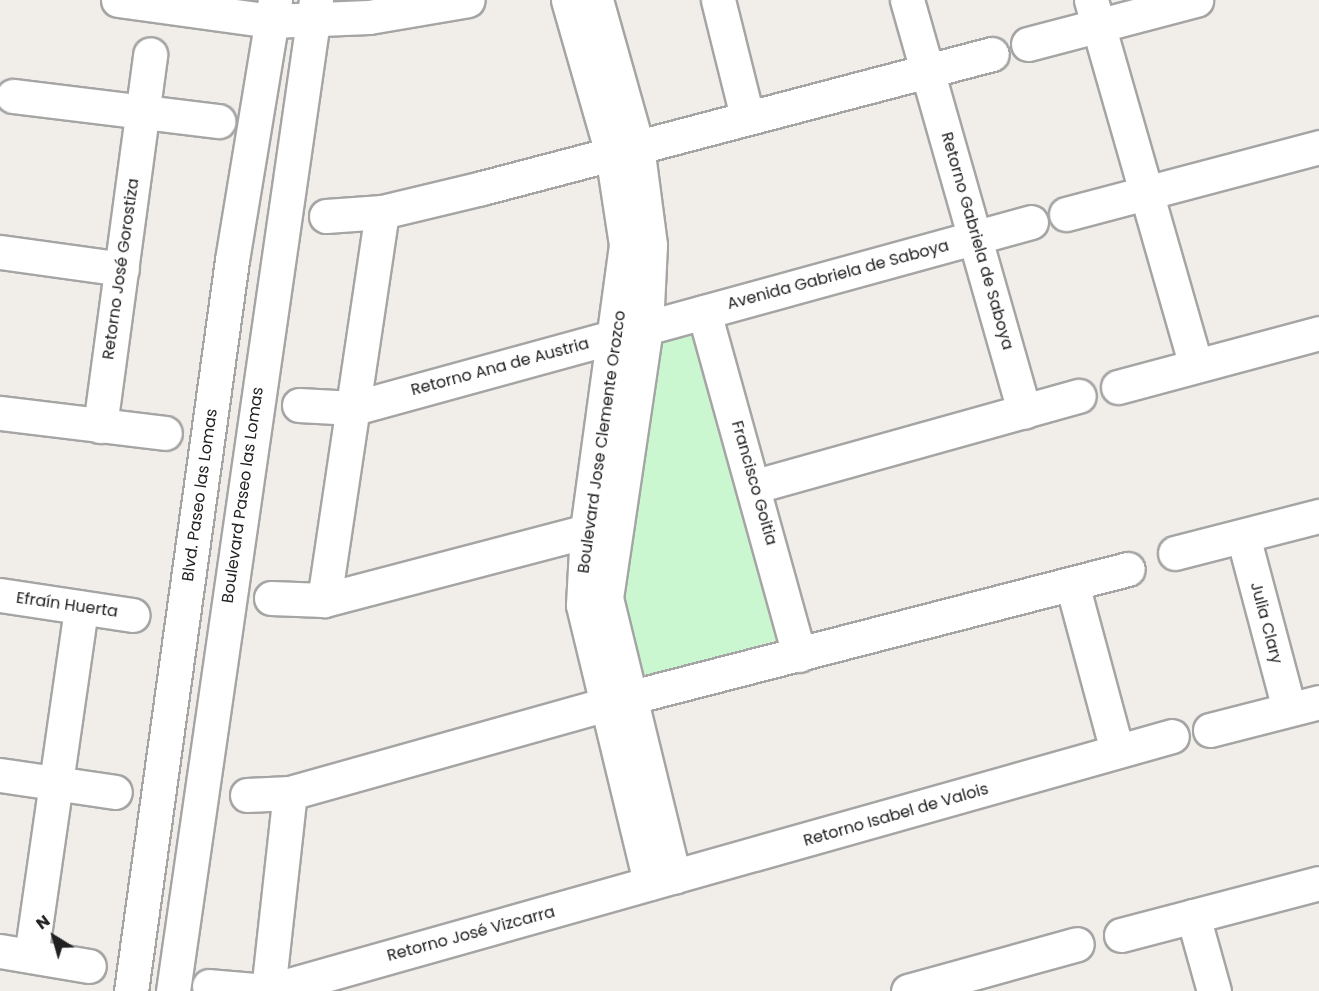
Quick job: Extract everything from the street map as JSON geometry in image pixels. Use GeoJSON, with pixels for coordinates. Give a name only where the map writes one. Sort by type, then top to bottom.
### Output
{"type":"FeatureCollection","features":[{"type":"Feature","properties":{"kind":"street"},"geometry":{"type":"LineString","coordinates":[[118,0],[273,11],[414,11],[468,0]]}},
{"type":"Feature","properties":{"kind":"street","name":"Boulevard Jose Clemente Orozco"},"geometry":{"type":"LineString","coordinates":[[568,0],[625,149]]}},
{"type":"Feature","properties":{"kind":"street","name":"Boulevard Jose Clemente Orozco"},"geometry":{"type":"LineString","coordinates":[[596,0],[625,149],[626,245],[632,332],[601,527],[583,605],[616,702],[662,880]]}},
{"type":"Feature","properties":{"kind":"street"},"geometry":{"type":"LineString","coordinates":[[718,0],[747,116]]}},
{"type":"Feature","properties":{"kind":"street","name":"Retorno Gabriela de Saboya"},"geometry":{"type":"LineString","coordinates":[[908,0],[930,70],[1024,412]]}},
{"type":"Feature","properties":{"kind":"street"},"geometry":{"type":"LineString","coordinates":[[1028,45],[1095,13],[1196,0]]}},
{"type":"Feature","properties":{"kind":"street","name":"Boulevard Paseo las Lomas"},"geometry":{"type":"LineString","coordinates":[[174,989],[229,591],[314,10]]}},
{"type":"Feature","properties":{"kind":"street","name":"Blvd. Paseo las Lomas"},"geometry":{"type":"LineString","coordinates":[[132,987],[232,260],[273,11]]}},
{"type":"Feature","properties":{"kind":"street"},"geometry":{"type":"LineString","coordinates":[[1095,13],[1196,365]]}},
{"type":"Feature","properties":{"kind":"street","name":"Retorno José Gorostiza"},"geometry":{"type":"LineString","coordinates":[[100,426],[150,54]]}},
{"type":"Feature","properties":{"kind":"street"},"geometry":{"type":"LineString","coordinates":[[326,216],[382,212],[992,54]]}},
{"type":"Feature","properties":{"kind":"street"},"geometry":{"type":"LineString","coordinates":[[13,96],[218,121]]}},
{"type":"Feature","properties":{"kind":"street"},"geometry":{"type":"LineString","coordinates":[[1066,214],[1319,147]]}},
{"type":"Feature","properties":{"kind":"street"},"geometry":{"type":"LineString","coordinates":[[324,600],[382,212]]}},
{"type":"Feature","properties":{"kind":"street","name":"Avenida Gabriela de Saboya"},"geometry":{"type":"LineString","coordinates":[[632,332],[1031,222]]}},
{"type":"Feature","properties":{"kind":"street"},"geometry":{"type":"LineString","coordinates":[[0,252],[122,268]]}},
{"type":"Feature","properties":{"kind":"street","name":"Francisco Goitia"},"geometry":{"type":"LineString","coordinates":[[704,312],[756,486],[799,655]]}},
{"type":"Feature","properties":{"kind":"street","name":"Retorno Ana de Austria"},"geometry":{"type":"LineString","coordinates":[[299,405],[354,408],[632,332]]}},
{"type":"Feature","properties":{"kind":"street"},"geometry":{"type":"LineString","coordinates":[[1118,387],[1319,333]]}},
{"type":"Feature","properties":{"kind":"street"},"geometry":{"type":"LineString","coordinates":[[756,486],[1079,396]]}},
{"type":"Feature","properties":{"kind":"street"},"geometry":{"type":"LineString","coordinates":[[0,413],[165,433]]}},
{"type":"Feature","properties":{"kind":"street"},"geometry":{"type":"LineString","coordinates":[[1175,553],[1319,516]]}},
{"type":"Feature","properties":{"kind":"street"},"geometry":{"type":"LineString","coordinates":[[271,598],[324,600],[601,527]]}},
{"type":"Feature","properties":{"kind":"street","name":"Julia Clary"},"geometry":{"type":"LineString","coordinates":[[1210,730],[1304,706],[1243,536]]}},
{"type":"Feature","properties":{"kind":"street"},"geometry":{"type":"LineString","coordinates":[[247,795],[290,793],[616,702],[1128,568]]}},
{"type":"Feature","properties":{"kind":"street"},"geometry":{"type":"LineString","coordinates":[[1072,584],[1117,751]]}},
{"type":"Feature","properties":{"kind":"street"},"geometry":{"type":"LineString","coordinates":[[188,586],[229,591]]}},
{"type":"Feature","properties":{"kind":"street","name":"Efraín Huerta"},"geometry":{"type":"LineString","coordinates":[[0,595],[133,615]]}},
{"type":"Feature","properties":{"kind":"street"},"geometry":{"type":"LineString","coordinates":[[81,608],[57,784],[16,954],[88,966]]}},
{"type":"Feature","properties":{"kind":"street","name":"Retorno Isabel de Valois"},"geometry":{"type":"LineString","coordinates":[[662,880],[1172,736]]}},
{"type":"Feature","properties":{"kind":"street"},"geometry":{"type":"LineString","coordinates":[[0,775],[115,792]]}},
{"type":"Feature","properties":{"kind":"street"},"geometry":{"type":"LineString","coordinates":[[268,991],[290,793]]}},
{"type":"Feature","properties":{"kind":"street","name":"Retorno José Vizcarra"},"geometry":{"type":"LineString","coordinates":[[209,986],[268,991],[662,880]]}},
{"type":"Feature","properties":{"kind":"street"},"geometry":{"type":"LineString","coordinates":[[1121,935],[1319,883]]}},
{"type":"Feature","properties":{"kind":"street"},"geometry":{"type":"LineString","coordinates":[[1193,916],[1214,991]]}},
{"type":"Feature","properties":{"kind":"street"},"geometry":{"type":"LineString","coordinates":[[908,991],[1013,977],[1077,944]]}},
{"type":"Feature","properties":{"kind":"street"},"geometry":{"type":"LineString","coordinates":[[132,987],[174,989]]}},
{"type":"Feature","properties":{"kind":"green space"},"geometry":{"type":"Polygon","coordinates":[[[696,320],[789,637],[636,679],[622,608],[623,539],[657,330],[696,320]]]}}]}
